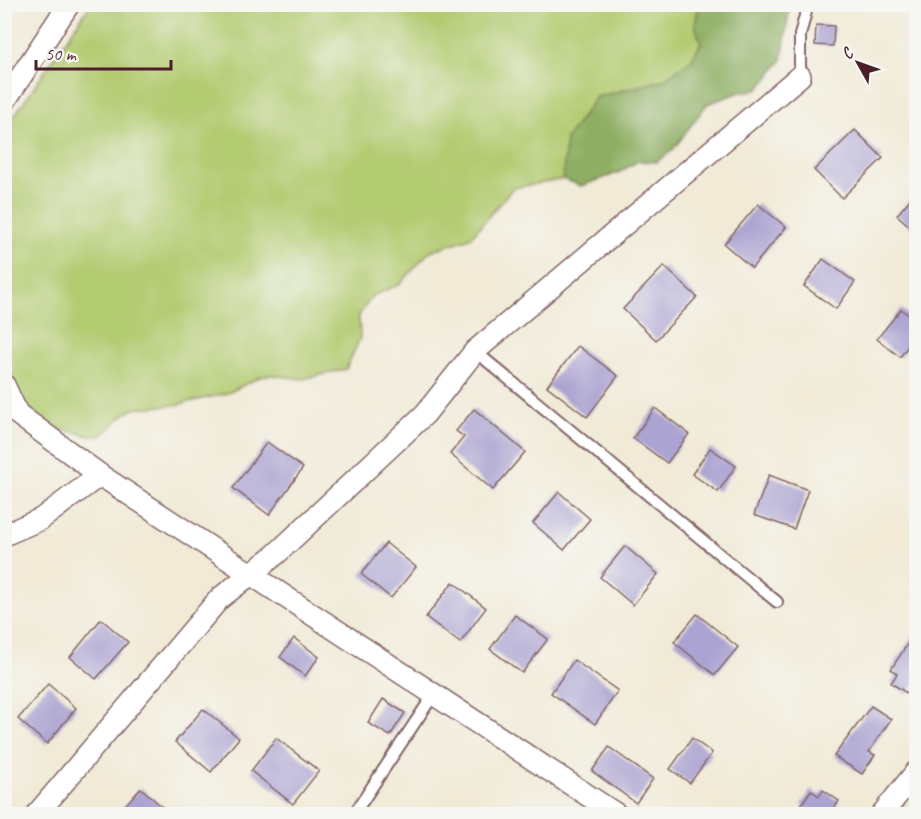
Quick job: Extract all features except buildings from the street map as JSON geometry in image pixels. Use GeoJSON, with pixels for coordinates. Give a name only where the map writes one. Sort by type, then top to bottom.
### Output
{"type":"FeatureCollection","features":[{"type":"Feature","properties":{"kind":"street"},"geometry":{"type":"LineString","coordinates":[[4,102],[69,4]]}},
{"type":"Feature","properties":{"kind":"street"},"geometry":{"type":"LineString","coordinates":[[37,814],[219,599],[275,555],[425,414],[475,351],[800,76]]}},
{"type":"Feature","properties":{"kind":"street"},"geometry":{"type":"LineString","coordinates":[[4,385],[10,409],[100,475],[616,814]]}},
{"type":"Feature","properties":{"kind":"street"},"geometry":{"type":"LineString","coordinates":[[4,535],[41,519],[100,475]]}},
{"type":"Feature","properties":{"kind":"street"},"geometry":{"type":"LineString","coordinates":[[882,814],[916,772]]}},
{"type":"Feature","properties":{"kind":"lane"},"geometry":{"type":"LineString","coordinates":[[800,76],[800,35],[808,4]]}},
{"type":"Feature","properties":{"kind":"lane"},"geometry":{"type":"LineString","coordinates":[[475,351],[777,602]]}},
{"type":"Feature","properties":{"kind":"lane"},"geometry":{"type":"LineString","coordinates":[[354,814],[434,694]]}},
{"type":"Feature","properties":{"kind":"green space"},"geometry":{"type":"Polygon","coordinates":[[[90,5],[699,5],[695,25],[701,42],[692,59],[663,80],[596,97],[566,139],[563,179],[513,188],[470,238],[430,251],[400,284],[372,296],[359,315],[360,338],[346,369],[303,379],[271,375],[260,377],[228,393],[176,405],[137,408],[126,413],[101,436],[91,436],[60,429],[41,420],[25,406],[7,379],[4,367],[4,131],[90,5]]]}},
{"type":"Feature","properties":{"kind":"green space"},"geometry":{"type":"Polygon","coordinates":[[[699,5],[790,5],[782,60],[758,90],[741,92],[707,104],[672,151],[656,162],[638,161],[618,173],[581,186],[563,179],[566,139],[596,97],[663,80],[692,59],[701,43],[695,25],[699,5]]]}}]}
